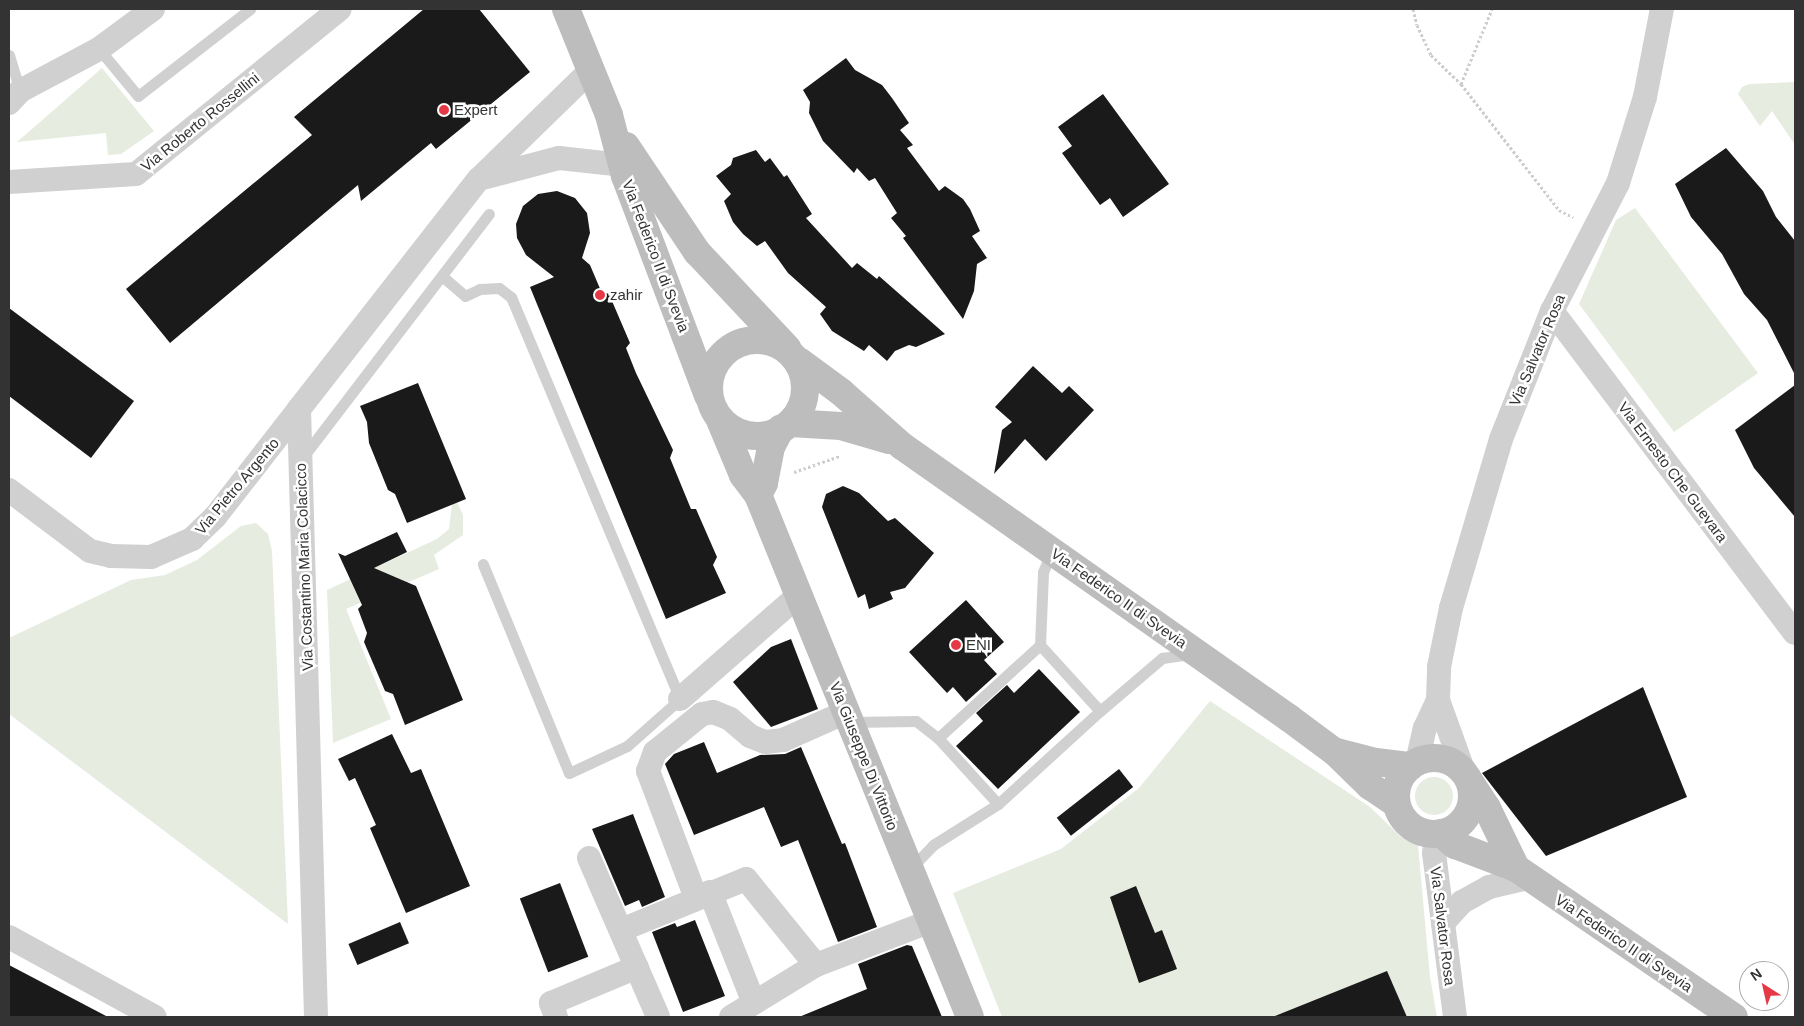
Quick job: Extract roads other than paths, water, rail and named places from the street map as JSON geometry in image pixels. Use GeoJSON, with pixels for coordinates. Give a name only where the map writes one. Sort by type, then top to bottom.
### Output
{"type":"FeatureCollection","features":[{"type":"Feature","properties":{"kind":"main road","name":"Via Federico II di Svevia"},"geometry":{"type":"LineString","coordinates":[[566,9],[609,115],[622,165],[708,396]]}},
{"type":"Feature","properties":{"kind":"main road","name":"Via Federico II di Svevia"},"geometry":{"type":"LineString","coordinates":[[609,115],[638,167],[697,252],[794,355],[841,392],[902,446],[1335,752]]}},
{"type":"Feature","properties":{"kind":"main road"},"geometry":{"type":"LineString","coordinates":[[761,489],[771,447],[785,426],[798,413],[806,391],[794,355],[770,341],[747,341],[731,349],[718,360],[710,376],[708,396],[720,420],[751,436],[785,426]]}},
{"type":"Feature","properties":{"kind":"main road","name":"Via Giuseppe Di Vittorio"},"geometry":{"type":"LineString","coordinates":[[720,420],[743,475],[761,489],[798,595],[970,1017]]}},
{"type":"Feature","properties":{"kind":"main road","name":"Via Federico II di Svevia"},"geometry":{"type":"LineString","coordinates":[[785,426],[841,426],[902,446]]}},
{"type":"Feature","properties":{"kind":"main road"},"geometry":{"type":"LineString","coordinates":[[1335,752],[1376,762],[1414,764],[1442,759],[1467,777],[1487,808],[1522,873]]}},
{"type":"Feature","properties":{"kind":"main road"},"geometry":{"type":"LineString","coordinates":[[1335,752],[1370,786],[1397,804]]}},
{"type":"Feature","properties":{"kind":"main road"},"geometry":{"type":"LineString","coordinates":[[1414,764],[1398,783],[1397,804],[1402,817],[1416,829],[1439,834],[1458,825],[1470,810],[1467,777]]}},
{"type":"Feature","properties":{"kind":"main road","name":"Via Federico II di Svevia"},"geometry":{"type":"LineString","coordinates":[[1439,834],[1456,845],[1522,873],[1734,1017]]}},
{"type":"Feature","properties":{"kind":"street"},"geometry":{"type":"LineString","coordinates":[[14,97],[99,49],[153,9]]}},
{"type":"Feature","properties":{"kind":"street","name":"Via Roberto Rossellini"},"geometry":{"type":"LineString","coordinates":[[9,182],[136,174],[340,9]]}},
{"type":"Feature","properties":{"kind":"street","name":"Via Salvator Rosa"},"geometry":{"type":"LineString","coordinates":[[1438,700],[1439,667],[1453,600],[1501,440],[1552,311],[1618,183],[1645,98],[1662,9]]}},
{"type":"Feature","properties":{"kind":"street"},"geometry":{"type":"LineString","coordinates":[[299,410],[479,179],[591,70]]}},
{"type":"Feature","properties":{"kind":"street"},"geometry":{"type":"LineString","coordinates":[[479,179],[559,158],[622,165]]}},
{"type":"Feature","properties":{"kind":"street","name":"Via Ernesto Che Guevara"},"geometry":{"type":"LineString","coordinates":[[1552,311],[1795,633]]}},
{"type":"Feature","properties":{"kind":"street","name":"Via Costantino Maria Colacicco"},"geometry":{"type":"LineString","coordinates":[[299,410],[316,1017]]}},
{"type":"Feature","properties":{"kind":"street","name":"Via Pietro Argento"},"geometry":{"type":"LineString","coordinates":[[9,490],[90,551],[111,556],[151,557],[192,539],[204,528],[299,410]]}},
{"type":"Feature","properties":{"kind":"street"},"geometry":{"type":"LineString","coordinates":[[680,699],[798,595]]}},
{"type":"Feature","properties":{"kind":"street"},"geometry":{"type":"LineString","coordinates":[[1414,764],[1425,728],[1438,700]]}},
{"type":"Feature","properties":{"kind":"street"},"geometry":{"type":"LineString","coordinates":[[1438,700],[1467,777]]}},
{"type":"Feature","properties":{"kind":"street"},"geometry":{"type":"LineString","coordinates":[[754,1002],[703,895],[648,771],[655,752],[702,714],[713,712],[730,718],[750,736],[765,742],[783,740],[848,717]]}},
{"type":"Feature","properties":{"kind":"street","name":"Via Salvator Rosa"},"geometry":{"type":"LineString","coordinates":[[1439,834],[1434,852],[1455,1017]]}},
{"type":"Feature","properties":{"kind":"street"},"geometry":{"type":"LineString","coordinates":[[589,858],[658,1017]]}},
{"type":"Feature","properties":{"kind":"street"},"geometry":{"type":"LineString","coordinates":[[1443,922],[1462,902],[1489,887],[1522,873]]}},
{"type":"Feature","properties":{"kind":"street"},"geometry":{"type":"LineString","coordinates":[[621,930],[746,879],[816,965]]}},
{"type":"Feature","properties":{"kind":"street"},"geometry":{"type":"LineString","coordinates":[[731,1017],[816,965],[931,921]]}},
{"type":"Feature","properties":{"kind":"street"},"geometry":{"type":"LineString","coordinates":[[9,937],[155,1017]]}},
{"type":"Feature","properties":{"kind":"street"},"geometry":{"type":"LineString","coordinates":[[556,1017],[551,1003],[637,968]]}},
{"type":"Feature","properties":{"kind":"lane"},"geometry":{"type":"LineString","coordinates":[[99,49],[138,96],[250,9]]}},
{"type":"Feature","properties":{"kind":"lane"},"geometry":{"type":"LineString","coordinates":[[9,55],[14,97]]}},
{"type":"Feature","properties":{"kind":"lane"},"geometry":{"type":"LineString","coordinates":[[301,461],[489,214]]}},
{"type":"Feature","properties":{"kind":"lane"},"geometry":{"type":"LineString","coordinates":[[442,276],[465,296],[480,289],[499,288],[511,297],[680,699],[627,746],[569,773],[483,564]]}},
{"type":"Feature","properties":{"kind":"lane"},"geometry":{"type":"LineString","coordinates":[[1052,551],[1042,572],[1040,645],[1100,711]]}},
{"type":"Feature","properties":{"kind":"lane"},"geometry":{"type":"LineString","coordinates":[[938,738],[1040,645]]}},
{"type":"Feature","properties":{"kind":"lane"},"geometry":{"type":"LineString","coordinates":[[910,869],[933,844],[998,804],[1100,711],[1162,658],[1197,653]]}},
{"type":"Feature","properties":{"kind":"lane"},"geometry":{"type":"LineString","coordinates":[[848,717],[916,721],[938,738],[998,804]]}},
{"type":"Feature","properties":{"kind":"place","name":"Expert"},"geometry":{"type":"Point","coordinates":[444,110]}},
{"type":"Feature","properties":{"kind":"place","name":"zahir"},"geometry":{"type":"Point","coordinates":[600,295]}},
{"type":"Feature","properties":{"kind":"place","name":"ENI"},"geometry":{"type":"Point","coordinates":[956,645]}}]}
